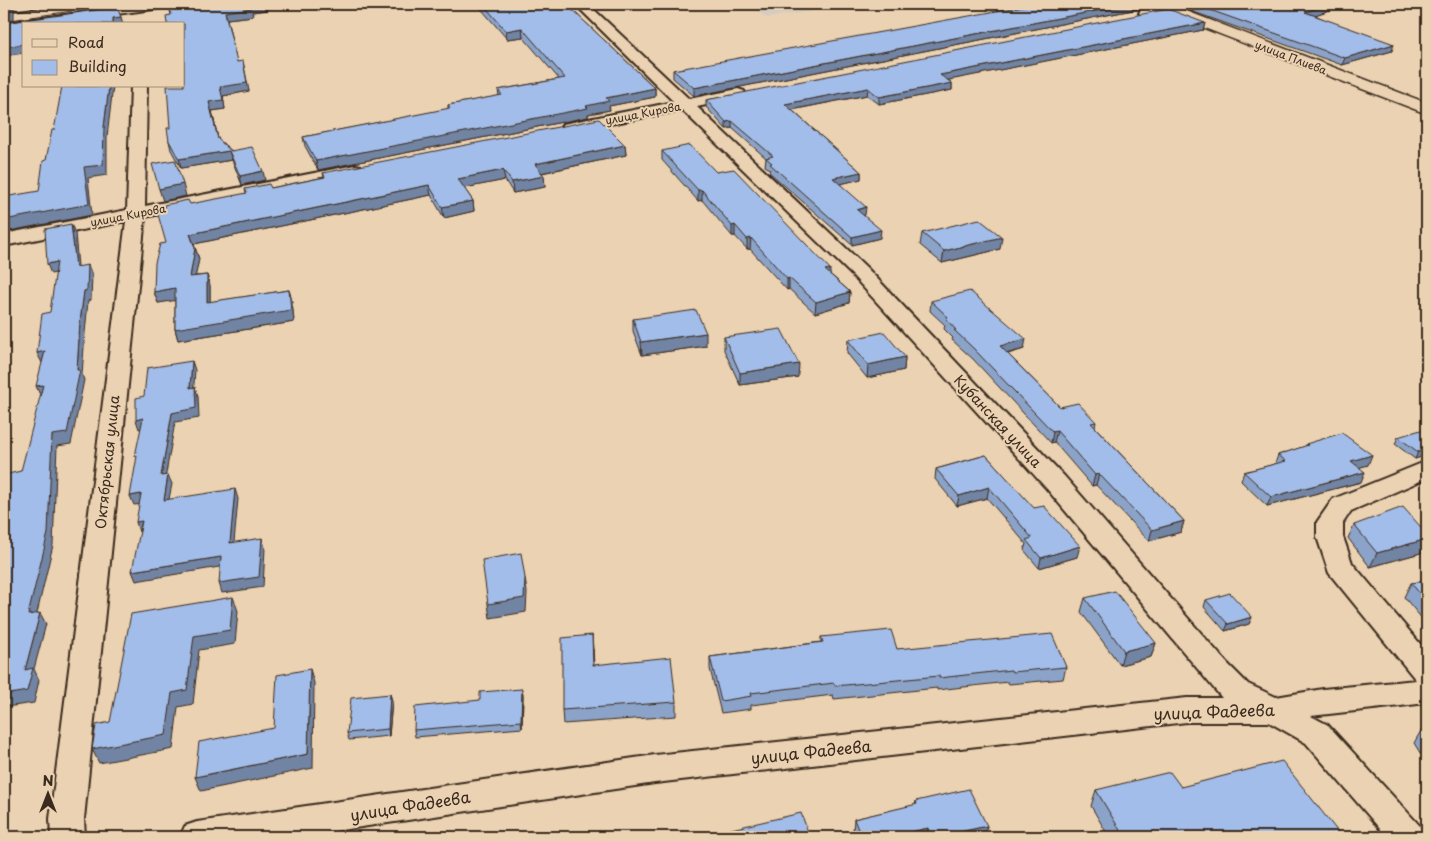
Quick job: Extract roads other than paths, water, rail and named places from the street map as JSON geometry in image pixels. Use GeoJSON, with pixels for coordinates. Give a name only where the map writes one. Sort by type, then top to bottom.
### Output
{"type":"FeatureCollection","features":[{"type":"Feature","properties":{"kind":"street"},"geometry":{"type":"LineString","coordinates":[[4,17],[101,4]]}},
{"type":"Feature","properties":{"kind":"street"},"geometry":{"type":"LineString","coordinates":[[31,22],[161,4]]}},
{"type":"Feature","properties":{"kind":"street","name":"Кубанская улица"},"geometry":{"type":"LineString","coordinates":[[581,4],[866,279],[1056,483],[1216,671],[1237,693],[1274,710],[1317,734],[1408,837]]}},
{"type":"Feature","properties":{"kind":"street"},"geometry":{"type":"LineString","coordinates":[[1130,16],[1162,6],[1194,4]]}},
{"type":"Feature","properties":{"kind":"street"},"geometry":{"type":"LineString","coordinates":[[143,22],[146,5]]}},
{"type":"Feature","properties":{"kind":"street","name":"улица Плиева"},"geometry":{"type":"LineString","coordinates":[[1162,6],[1427,109]]}},
{"type":"Feature","properties":{"kind":"street"},"geometry":{"type":"LineString","coordinates":[[4,26],[22,23]]}},
{"type":"Feature","properties":{"kind":"street","name":"Октябрьская улица"},"geometry":{"type":"LineString","coordinates":[[68,837],[67,819],[136,213],[139,88]]}},
{"type":"Feature","properties":{"kind":"street","name":"улица Кирова"},"geometry":{"type":"LineString","coordinates":[[551,131],[754,91]]}},
{"type":"Feature","properties":{"kind":"street","name":"улица Кирова"},"geometry":{"type":"LineString","coordinates":[[4,240],[368,167]]}},
{"type":"Feature","properties":{"kind":"street"},"geometry":{"type":"LineString","coordinates":[[1427,469],[1342,505],[1330,522],[1330,537],[1339,566],[1427,672]]}},
{"type":"Feature","properties":{"kind":"street","name":"улица Фадеева"},"geometry":{"type":"LineString","coordinates":[[197,837],[655,768],[1187,710],[1274,710],[1323,701],[1427,691]]}},
{"type":"Feature","properties":{"kind":"tram line"},"geometry":{"type":"LineString","coordinates":[[66,14],[140,4]]}},
{"type":"Feature","properties":{"kind":"tram line"},"geometry":{"type":"LineString","coordinates":[[4,21],[72,11]]}}]}
